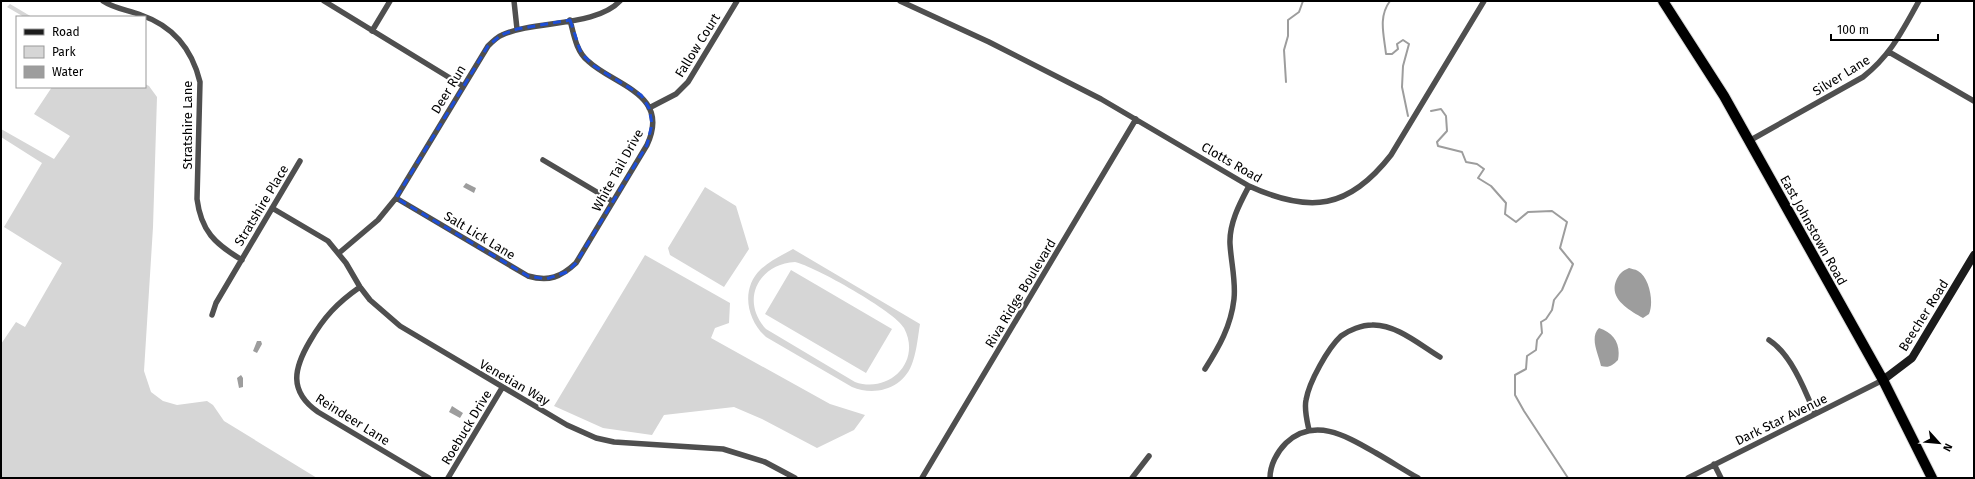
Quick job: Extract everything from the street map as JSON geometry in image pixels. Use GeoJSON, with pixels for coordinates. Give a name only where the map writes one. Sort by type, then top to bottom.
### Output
{"type":"FeatureCollection","features":[{"type":"Feature","properties":{"kind":"highway","name":"East Johnstown Road"},"geometry":{"type":"LineString","coordinates":[[1663,1],[1724,96],[1883,380],[1932,478]]}},
{"type":"Feature","properties":{"kind":"street","name":"Stratshire Lane"},"geometry":{"type":"LineString","coordinates":[[103,1],[122,10],[144,16]]}},
{"type":"Feature","properties":{"kind":"street"},"geometry":{"type":"LineString","coordinates":[[324,1],[463,86]]}},
{"type":"Feature","properties":{"kind":"street"},"geometry":{"type":"LineString","coordinates":[[372,31],[390,1]]}},
{"type":"Feature","properties":{"kind":"street"},"geometry":{"type":"LineString","coordinates":[[514,1],[517,29]]}},
{"type":"Feature","properties":{"kind":"street","name":"Deer Run"},"geometry":{"type":"LineString","coordinates":[[339,253],[378,220],[396,198],[488,46],[501,35],[517,29],[598,15],[616,6],[620,1]]}},
{"type":"Feature","properties":{"kind":"street","name":"Fallow Court"},"geometry":{"type":"LineString","coordinates":[[649,108],[676,94],[688,82],[737,1]]}},
{"type":"Feature","properties":{"kind":"street","name":"Clotts Road"},"geometry":{"type":"LineString","coordinates":[[900,1],[1003,49],[1101,99],[1249,186],[1272,196],[1293,202],[1312,204],[1332,201],[1361,187],[1377,173],[1391,155],[1484,1]]}},
{"type":"Feature","properties":{"kind":"street","name":"Silver Lane"},"geometry":{"type":"LineString","coordinates":[[1749,141],[1863,77],[1879,64],[1889,52],[1920,1]]}},
{"type":"Feature","properties":{"kind":"street","name":"Stratshire Lane"},"geometry":{"type":"LineString","coordinates":[[146,17],[168,29],[180,40],[196,65],[200,82],[197,199],[199,213],[204,228],[214,240],[225,250],[242,260]]}},
{"type":"Feature","properties":{"kind":"street"},"geometry":{"type":"LineString","coordinates":[[570,20],[576,44],[587,61],[641,95],[649,108]]}},
{"type":"Feature","properties":{"kind":"street"},"geometry":{"type":"LineString","coordinates":[[1889,52],[1974,101]]}},
{"type":"Feature","properties":{"kind":"street","name":"White Tail Drive"},"geometry":{"type":"LineString","coordinates":[[556,278],[567,272],[576,263],[650,138],[652,124],[649,108]]}},
{"type":"Feature","properties":{"kind":"street","name":"Riva Ridge Boulevard"},"geometry":{"type":"LineString","coordinates":[[922,478],[1136,119]]}},
{"type":"Feature","properties":{"kind":"street"},"geometry":{"type":"LineString","coordinates":[[543,160],[612,201]]}},
{"type":"Feature","properties":{"kind":"street","name":"Stratshire Place"},"geometry":{"type":"LineString","coordinates":[[212,316],[216,303],[300,161]]}},
{"type":"Feature","properties":{"kind":"street"},"geometry":{"type":"LineString","coordinates":[[1205,369],[1225,335],[1231,318],[1234,298],[1234,280],[1230,242],[1233,222],[1239,204],[1249,186]]}},
{"type":"Feature","properties":{"kind":"street","name":"Salt Lick Lane"},"geometry":{"type":"LineString","coordinates":[[396,198],[528,276],[546,279],[556,278]]}},
{"type":"Feature","properties":{"kind":"street","name":"Venetian Way"},"geometry":{"type":"LineString","coordinates":[[272,208],[328,241],[339,253],[360,287],[384,314],[400,326],[502,388],[567,425],[596,438],[620,442],[723,449],[765,462],[795,478]]}},
{"type":"Feature","properties":{"kind":"street","name":"Beecher Road"},"geometry":{"type":"LineString","coordinates":[[1883,380],[1912,358],[1974,254]]}},
{"type":"Feature","properties":{"kind":"street","name":"Reindeer Lane"},"geometry":{"type":"LineString","coordinates":[[360,287],[332,308],[319,326],[300,358],[296,373],[298,388],[303,400],[318,412],[429,478]]}},
{"type":"Feature","properties":{"kind":"street"},"geometry":{"type":"LineString","coordinates":[[1309,430],[1305,401],[1311,384],[1332,347],[1342,336],[1363,325],[1374,324],[1402,334],[1440,357]]}},
{"type":"Feature","properties":{"kind":"street"},"geometry":{"type":"LineString","coordinates":[[1769,340],[1778,346],[1786,355],[1815,414]]}},
{"type":"Feature","properties":{"kind":"street","name":"Dark Star Avenue"},"geometry":{"type":"LineString","coordinates":[[1688,478],[1883,380]]}},
{"type":"Feature","properties":{"kind":"street","name":"Roebuck Drive"},"geometry":{"type":"LineString","coordinates":[[448,478],[502,388]]}},
{"type":"Feature","properties":{"kind":"street"},"geometry":{"type":"LineString","coordinates":[[1270,478],[1270,470],[1280,450],[1293,437],[1309,430],[1330,430],[1349,437],[1418,478]]}},
{"type":"Feature","properties":{"kind":"street"},"geometry":{"type":"LineString","coordinates":[[1132,478],[1149,456]]}},
{"type":"Feature","properties":{"kind":"street"},"geometry":{"type":"LineString","coordinates":[[1714,464],[1721,478]]}},
{"type":"Feature","properties":{"kind":"highlighted area"},"geometry":{"type":"Polygon","coordinates":[[[570,20],[581,53],[594,66],[641,95],[649,108],[652,124],[647,145],[576,263],[567,272],[546,279],[528,276],[396,198],[488,46],[501,35],[517,29],[570,20]]]}},
{"type":"Feature","properties":{"kind":"green space"},"geometry":{"type":"Polygon","coordinates":[[[10,4],[30,16],[22,16],[7,7],[10,4]]]}},
{"type":"Feature","properties":{"kind":"green space"},"geometry":{"type":"Polygon","coordinates":[[[146,84],[149,86],[157,97],[153,227],[144,371],[151,392],[163,401],[177,405],[207,401],[213,405],[224,421],[317,478],[1,478],[1,344],[16,322],[25,327],[62,263],[4,227],[42,163],[1,137],[1,129],[54,159],[70,136],[34,114],[51,88],[146,88],[146,84]]]}},
{"type":"Feature","properties":{"kind":"green space"},"geometry":{"type":"Polygon","coordinates":[[[705,187],[736,206],[749,249],[724,287],[670,255],[668,248],[705,187]]]}},
{"type":"Feature","properties":{"kind":"green space"},"geometry":{"type":"Polygon","coordinates":[[[793,249],[920,324],[913,361],[909,370],[897,384],[888,388],[871,391],[852,387],[766,337],[759,330],[754,322],[748,304],[750,286],[754,277],[761,269],[793,249]],[[795,262],[782,264],[771,269],[757,286],[754,296],[754,307],[758,318],[766,329],[855,382],[868,385],[880,383],[890,379],[899,372],[905,363],[909,352],[908,341],[904,328],[898,321],[854,290],[805,265],[795,262]]]}},
{"type":"Feature","properties":{"kind":"green space"},"geometry":{"type":"Polygon","coordinates":[[[645,255],[730,303],[729,323],[715,328],[711,338],[830,404],[865,415],[854,430],[817,448],[762,419],[734,407],[664,415],[652,435],[603,428],[554,406],[645,255]]]}},
{"type":"Feature","properties":{"kind":"green space"},"geometry":{"type":"Polygon","coordinates":[[[791,270],[892,329],[866,373],[765,314],[791,270]]]}},
{"type":"Feature","properties":{"kind":"water"},"geometry":{"type":"Polygon","coordinates":[[[466,183],[476,188],[474,193],[463,187],[466,183]]]}},
{"type":"Feature","properties":{"kind":"water"},"geometry":{"type":"Polygon","coordinates":[[[1629,268],[1637,270],[1642,274],[1650,291],[1651,304],[1649,314],[1643,318],[1626,308],[1615,293],[1617,279],[1624,270],[1629,268]]]}},
{"type":"Feature","properties":{"kind":"water"},"geometry":{"type":"Polygon","coordinates":[[[1599,328],[1609,333],[1617,344],[1619,354],[1618,360],[1608,367],[1601,366],[1596,347],[1595,337],[1599,328]]]}},
{"type":"Feature","properties":{"kind":"water"},"geometry":{"type":"Polygon","coordinates":[[[257,341],[261,341],[262,344],[257,353],[253,351],[257,341]]]}},
{"type":"Feature","properties":{"kind":"water"},"geometry":{"type":"Polygon","coordinates":[[[241,375],[243,378],[243,387],[239,388],[237,378],[241,375]]]}},
{"type":"Feature","properties":{"kind":"water"},"geometry":{"type":"Polygon","coordinates":[[[452,406],[463,413],[460,418],[449,412],[452,406]]]}},
{"type":"Feature","properties":{"kind":"waterway"},"geometry":{"type":"LineString","coordinates":[[1286,82],[1284,50],[1288,36],[1288,20],[1299,12],[1303,1]]}},
{"type":"Feature","properties":{"kind":"waterway"},"geometry":{"type":"LineString","coordinates":[[1390,1],[1386,7],[1383,20],[1386,54],[1392,54],[1398,49],[1397,44],[1403,40],[1409,44],[1403,66],[1402,87],[1408,116]]}},
{"type":"Feature","properties":{"kind":"waterway"},"geometry":{"type":"LineString","coordinates":[[1431,111],[1441,109],[1446,116],[1447,131],[1437,142],[1438,146],[1462,152],[1466,162],[1477,164],[1484,169],[1478,178],[1491,186],[1506,203],[1505,214],[1516,222],[1528,212],[1552,211],[1567,222],[1560,248],[1573,264],[1562,290],[1554,300],[1552,310],[1546,319],[1541,322],[1542,333],[1537,340],[1536,350],[1527,356],[1526,369],[1515,375],[1515,395],[1568,478]]}}]}
